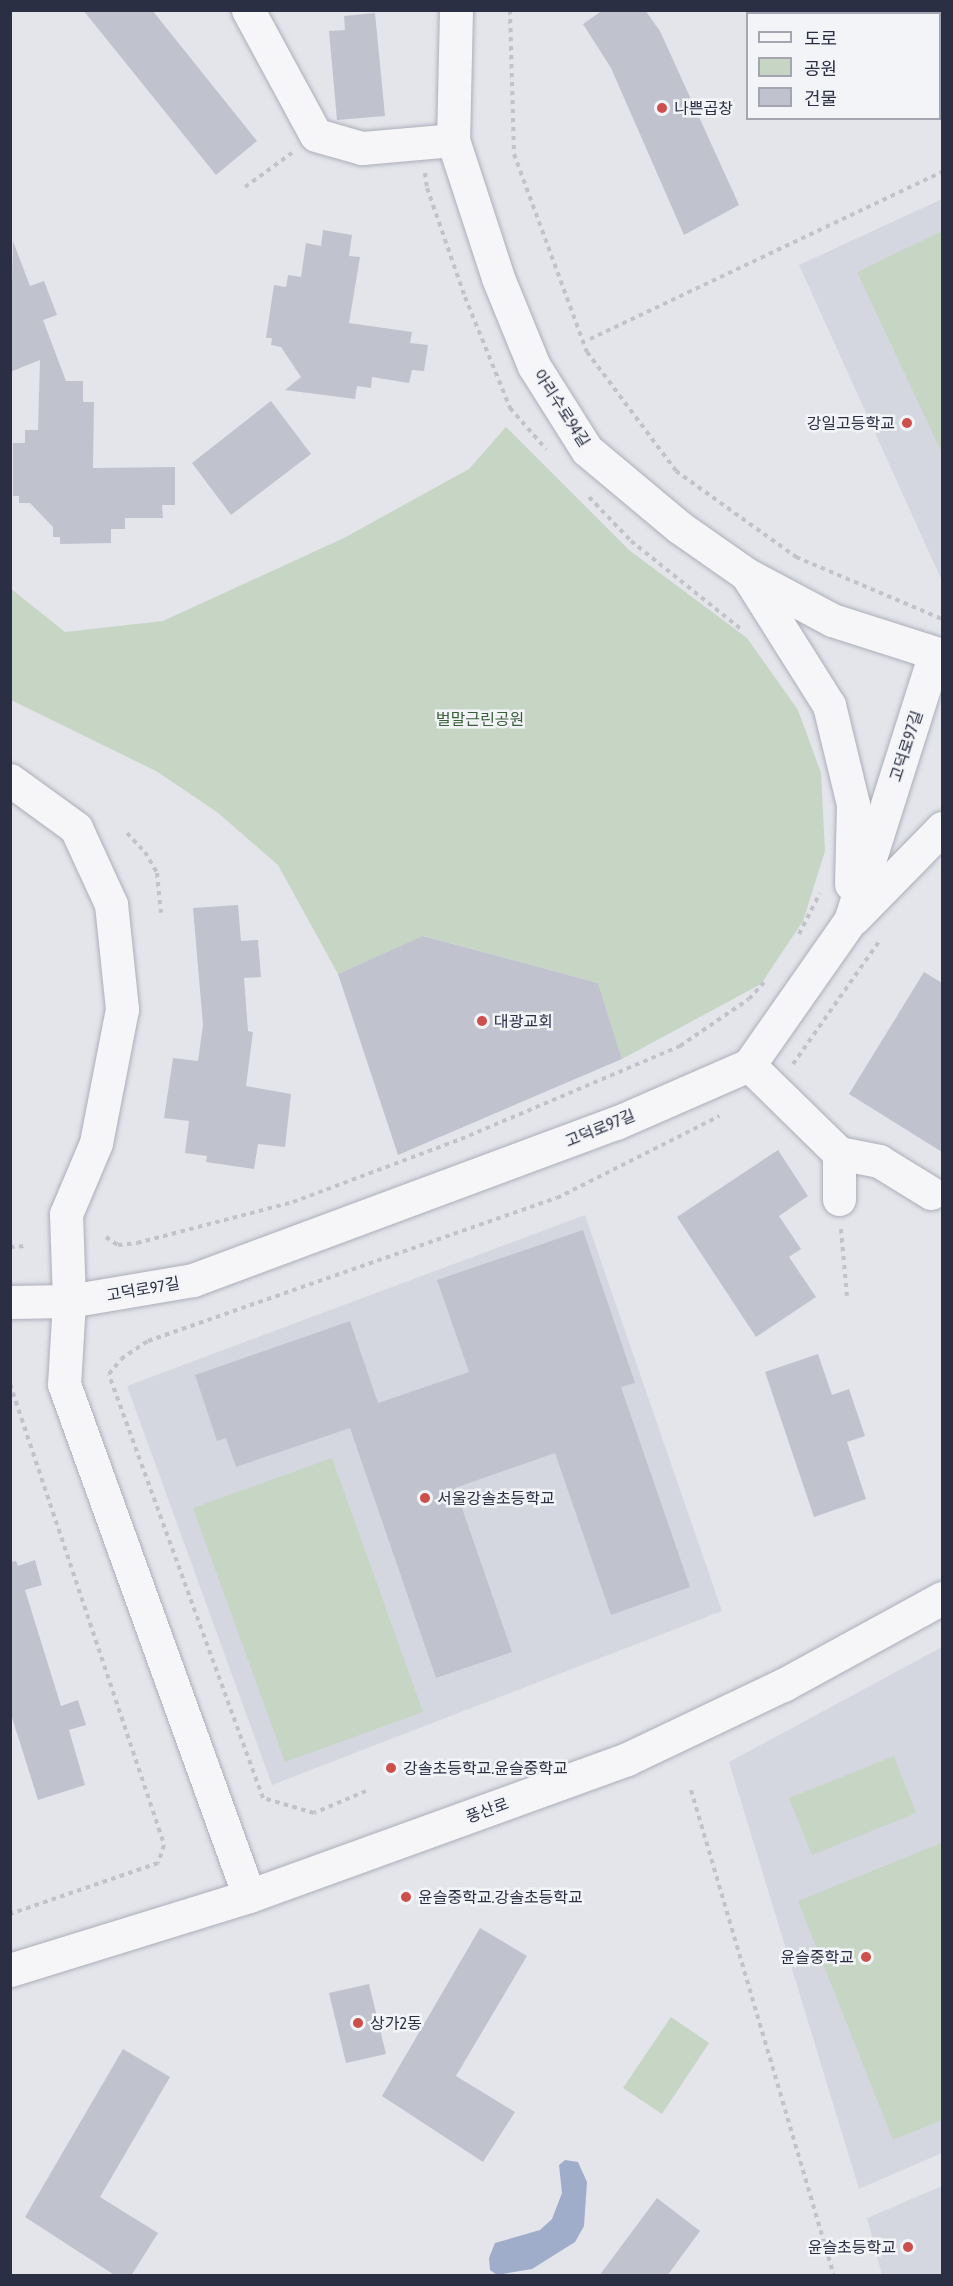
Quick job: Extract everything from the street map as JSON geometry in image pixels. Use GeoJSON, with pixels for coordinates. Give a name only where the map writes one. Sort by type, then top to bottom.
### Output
{"type":"FeatureCollection","features":[{"type":"Feature","properties":{"kind":"street"},"geometry":{"type":"LineString","coordinates":[[248,10],[316,135],[362,148],[453,140]]}},
{"type":"Feature","properties":{"kind":"street","name":"아리수로94길"},"geometry":{"type":"LineString","coordinates":[[456,10],[453,140],[498,278],[534,366],[587,450],[680,527],[746,574],[832,620],[939,654]]}},
{"type":"Feature","properties":{"kind":"street"},"geometry":{"type":"LineString","coordinates":[[746,574],[829,705],[853,804],[850,921]]}},
{"type":"Feature","properties":{"kind":"street","name":"고덕로97길"},"geometry":{"type":"LineString","coordinates":[[10,1302],[69,1301],[193,1280],[616,1123],[749,1065],[850,921],[939,654]]}},
{"type":"Feature","properties":{"kind":"street"},"geometry":{"type":"LineString","coordinates":[[10,780],[76,828],[111,904],[122,1009],[96,1143],[66,1214],[69,1301],[64,1384],[249,1896]]}},
{"type":"Feature","properties":{"kind":"street"},"geometry":{"type":"LineString","coordinates":[[850,921],[942,828]]}},
{"type":"Feature","properties":{"kind":"street"},"geometry":{"type":"LineString","coordinates":[[749,1065],[839,1153],[879,1161],[932,1193]]}},
{"type":"Feature","properties":{"kind":"street"},"geometry":{"type":"LineString","coordinates":[[839,1153],[839,1199]]}},
{"type":"Feature","properties":{"kind":"street","name":"풍산로"},"geometry":{"type":"LineString","coordinates":[[10,1970],[249,1896],[627,1759],[783,1685],[942,1598]]}},
{"type":"Feature","properties":{"kind":"path"},"geometry":{"type":"LineString","coordinates":[[510,10],[514,154],[587,352],[676,471],[796,557],[942,619]]}},
{"type":"Feature","properties":{"kind":"path"},"geometry":{"type":"LineString","coordinates":[[245,187],[300,147]]}},
{"type":"Feature","properties":{"kind":"path"},"geometry":{"type":"LineString","coordinates":[[590,339],[942,172]]}},
{"type":"Feature","properties":{"kind":"path"},"geometry":{"type":"LineString","coordinates":[[127,833],[145,852],[157,873],[161,913]]}},
{"type":"Feature","properties":{"kind":"path"},"geometry":{"type":"LineString","coordinates":[[797,937],[821,890]]}},
{"type":"Feature","properties":{"kind":"path"},"geometry":{"type":"LineString","coordinates":[[106,1237],[118,1245],[137,1243],[293,1202],[461,1139],[680,1046],[749,999],[775,971]]}},
{"type":"Feature","properties":{"kind":"path"},"geometry":{"type":"LineString","coordinates":[[839,1199],[847,1296]]}},
{"type":"Feature","properties":{"kind":"path"},"geometry":{"type":"LineString","coordinates":[[10,1247],[25,1246]]}},
{"type":"Feature","properties":{"kind":"path"},"geometry":{"type":"LineString","coordinates":[[109,1374],[263,1798],[314,1813],[366,1791]]}},
{"type":"Feature","properties":{"kind":"path"},"geometry":{"type":"LineString","coordinates":[[10,1384],[164,1845],[158,1863],[10,1914]]}},
{"type":"Feature","properties":{"kind":"path"},"geometry":{"type":"LineString","coordinates":[[691,1790],[834,2276]]}},
{"type":"Feature","properties":{"kind":"shaded area","name":"강일고등학교"},"geometry":{"type":"Polygon","coordinates":[[[942,199],[942,581],[799,265],[942,199]]]}},
{"type":"Feature","properties":{"kind":"shaded area","name":"서울강솔초등학교"},"geometry":{"type":"Polygon","coordinates":[[[585,1215],[722,1611],[272,1785],[127,1386],[585,1215]]]}},
{"type":"Feature","properties":{"kind":"shaded area","name":"윤슬중학교"},"geometry":{"type":"Polygon","coordinates":[[[942,1647],[942,2153],[859,2189],[729,1762],[942,1647]]]}},
{"type":"Feature","properties":{"kind":"shaded area","name":"윤슬초등학교"},"geometry":{"type":"Polygon","coordinates":[[[942,2186],[942,2275],[882,2275],[867,2218],[942,2186]]]}},
{"type":"Feature","properties":{"kind":"green space"},"geometry":{"type":"Polygon","coordinates":[[[942,231],[942,453],[857,272],[942,231]]]}},
{"type":"Feature","properties":{"kind":"green space","name":"벌말근린공원"},"geometry":{"type":"Polygon","coordinates":[[[506,427],[629,550],[747,638],[798,710],[821,773],[825,851],[803,921],[761,984],[622,1059],[598,983],[424,936],[338,974],[278,865],[217,812],[156,771],[11,700],[10,588],[65,632],[163,621],[344,538],[469,469],[506,427]]]}},
{"type":"Feature","properties":{"kind":"green space"},"geometry":{"type":"Polygon","coordinates":[[[332,1458],[423,1712],[285,1762],[193,1508],[332,1458]]]}},
{"type":"Feature","properties":{"kind":"green space"},"geometry":{"type":"Polygon","coordinates":[[[894,1756],[916,1813],[812,1855],[789,1798],[894,1756]]]}},
{"type":"Feature","properties":{"kind":"green space"},"geometry":{"type":"Polygon","coordinates":[[[941,1843],[942,2120],[893,2140],[798,1901],[941,1843]]]}},
{"type":"Feature","properties":{"kind":"green space"},"geometry":{"type":"Polygon","coordinates":[[[671,2017],[709,2043],[662,2114],[623,2088],[671,2017]]]}},
{"type":"Feature","properties":{"kind":"water"},"geometry":{"type":"Polygon","coordinates":[[[565,2160],[578,2162],[587,2182],[584,2226],[575,2242],[532,2269],[497,2275],[490,2270],[489,2258],[495,2243],[540,2230],[552,2219],[562,2193],[559,2165],[565,2160]]]}},
{"type":"Feature","properties":{"kind":"building"},"geometry":{"type":"Polygon","coordinates":[[[83,10],[152,10],[257,141],[216,175],[83,10]]]}},
{"type":"Feature","properties":{"kind":"building"},"geometry":{"type":"Polygon","coordinates":[[[603,10],[645,10],[660,31],[739,205],[684,235],[611,68],[583,24],[603,10]]]}},
{"type":"Feature","properties":{"kind":"building"},"geometry":{"type":"Polygon","coordinates":[[[375,13],[385,116],[337,120],[329,31],[345,30],[344,16],[375,13]]]}},
{"type":"Feature","properties":{"kind":"building"},"geometry":{"type":"Polygon","coordinates":[[[323,230],[352,235],[349,256],[360,257],[349,323],[412,332],[410,343],[428,345],[424,371],[412,370],[409,383],[372,377],[371,388],[357,386],[355,399],[285,390],[301,377],[281,347],[271,345],[272,338],[266,338],[274,285],[286,287],[288,275],[301,277],[306,243],[321,246],[323,230]]]}},
{"type":"Feature","properties":{"kind":"building"},"geometry":{"type":"Polygon","coordinates":[[[13,241],[30,286],[44,281],[57,315],[43,320],[66,381],[83,381],[83,402],[94,402],[93,468],[175,467],[175,505],[162,505],[163,518],[125,518],[125,529],[111,529],[111,543],[60,544],[60,537],[53,537],[53,527],[30,503],[19,503],[19,496],[13,496],[13,443],[25,443],[25,430],[38,430],[40,360],[10,372],[13,241]]]}},
{"type":"Feature","properties":{"kind":"building"},"geometry":{"type":"Polygon","coordinates":[[[271,401],[311,454],[231,515],[192,463],[271,401]]]}},
{"type":"Feature","properties":{"kind":"building"},"geometry":{"type":"Polygon","coordinates":[[[238,905],[241,941],[258,940],[261,977],[244,978],[248,1031],[253,1032],[246,1086],[291,1094],[285,1147],[258,1144],[254,1169],[206,1162],[207,1156],[185,1153],[189,1121],[164,1118],[173,1058],[198,1061],[203,1025],[193,908],[238,905]]]}},
{"type":"Feature","properties":{"kind":"building","name":"대광교회"},"geometry":{"type":"Polygon","coordinates":[[[423,936],[598,983],[622,1059],[398,1155],[338,974],[423,936]]]}},
{"type":"Feature","properties":{"kind":"building"},"geometry":{"type":"Polygon","coordinates":[[[924,972],[942,983],[942,1152],[849,1094],[924,972]]]}},
{"type":"Feature","properties":{"kind":"building"},"geometry":{"type":"Polygon","coordinates":[[[778,1150],[808,1196],[779,1216],[801,1249],[789,1257],[816,1297],[756,1337],[677,1217],[778,1150]]]}},
{"type":"Feature","properties":{"kind":"building"},"geometry":{"type":"Polygon","coordinates":[[[583,1230],[635,1383],[621,1387],[690,1587],[611,1615],[555,1453],[455,1488],[512,1652],[436,1678],[350,1428],[236,1467],[226,1438],[217,1441],[195,1375],[350,1321],[378,1403],[469,1372],[437,1280],[583,1230]]]}},
{"type":"Feature","properties":{"kind":"building"},"geometry":{"type":"Polygon","coordinates":[[[818,1354],[832,1395],[849,1389],[865,1436],[847,1442],[866,1499],[814,1517],[765,1372],[818,1354]]]}},
{"type":"Feature","properties":{"kind":"building"},"geometry":{"type":"Polygon","coordinates":[[[35,1560],[42,1585],[25,1590],[61,1706],[78,1700],[86,1725],[69,1730],[85,1785],[38,1800],[10,1711],[10,1562],[16,1561],[18,1566],[35,1560]]]}},
{"type":"Feature","properties":{"kind":"building"},"geometry":{"type":"Polygon","coordinates":[[[480,1928],[527,1956],[456,2076],[515,2112],[483,2162],[382,2096],[480,1928]]]}},
{"type":"Feature","properties":{"kind":"building","name":"상가2동"},"geometry":{"type":"Polygon","coordinates":[[[369,1984],[386,2054],[346,2063],[329,1993],[369,1984]]]}},
{"type":"Feature","properties":{"kind":"building"},"geometry":{"type":"Polygon","coordinates":[[[123,2049],[170,2077],[100,2197],[158,2233],[131,2276],[116,2276],[25,2217],[123,2049]]]}},
{"type":"Feature","properties":{"kind":"building"},"geometry":{"type":"Polygon","coordinates":[[[657,2198],[700,2231],[667,2276],[599,2276],[657,2198]]]}},
{"type":"Feature","properties":{"kind":"place","name":"나쁜곱창"},"geometry":{"type":"Point","coordinates":[662,108]}},
{"type":"Feature","properties":{"kind":"place","name":"강일고등학교"},"geometry":{"type":"Point","coordinates":[907,423]}},
{"type":"Feature","properties":{"kind":"place","name":"대광교회"},"geometry":{"type":"Point","coordinates":[482,1021]}},
{"type":"Feature","properties":{"kind":"place","name":"서울강솔초등학교"},"geometry":{"type":"Point","coordinates":[425,1498]}},
{"type":"Feature","properties":{"kind":"place","name":"강솔초등학교.윤슬중학교"},"geometry":{"type":"Point","coordinates":[391,1768]}},
{"type":"Feature","properties":{"kind":"place","name":"윤슬중학교.강솔초등학교"},"geometry":{"type":"Point","coordinates":[406,1897]}},
{"type":"Feature","properties":{"kind":"place","name":"윤슬중학교"},"geometry":{"type":"Point","coordinates":[866,1957]}},
{"type":"Feature","properties":{"kind":"place","name":"상가2동"},"geometry":{"type":"Point","coordinates":[358,2023]}},
{"type":"Feature","properties":{"kind":"place","name":"윤슬초등학교"},"geometry":{"type":"Point","coordinates":[908,2247]}}]}
